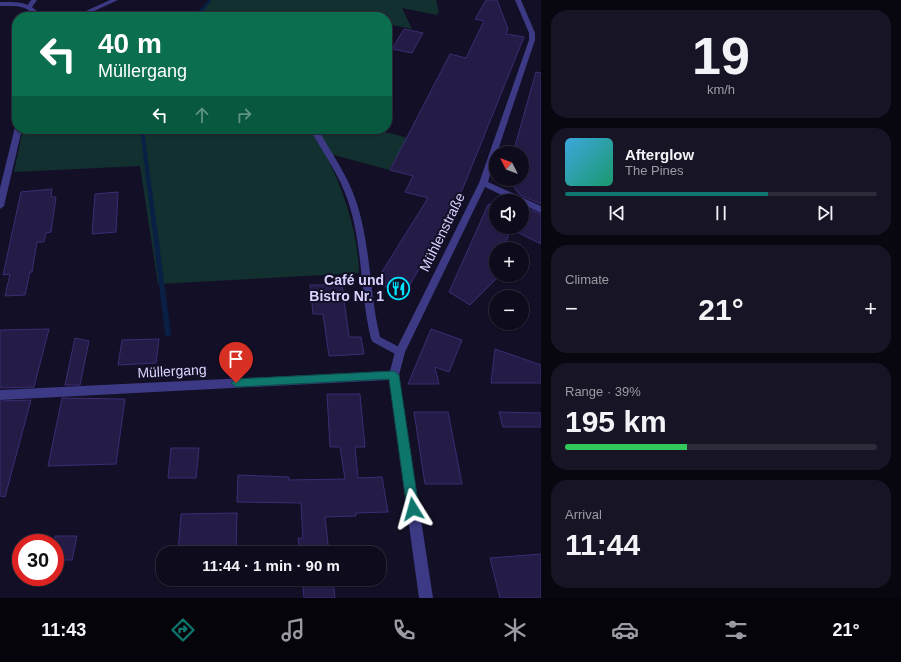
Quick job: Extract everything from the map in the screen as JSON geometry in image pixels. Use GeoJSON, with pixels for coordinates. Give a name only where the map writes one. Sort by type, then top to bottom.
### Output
{"type":"FeatureCollection","features":[{"type":"Feature","properties":{"kind":"street","name":"Mühlenstraße"},"geometry":{"type":"LineString","coordinates":[[426,598],[394,375],[400,352],[483,184],[532,40],[532,33],[518,0]]}},
{"type":"Feature","properties":{"kind":"street"},"geometry":{"type":"LineString","coordinates":[[0,4],[30,6],[36,12]]}},
{"type":"Feature","properties":{"kind":"street"},"geometry":{"type":"LineString","coordinates":[[0,206],[17,134]]}},
{"type":"Feature","properties":{"kind":"street"},"geometry":{"type":"LineString","coordinates":[[483,184],[506,194]]}},
{"type":"Feature","properties":{"kind":"street"},"geometry":{"type":"LineString","coordinates":[[529,204],[541,210]]}},
{"type":"Feature","properties":{"kind":"street","name":"Müllergang"},"geometry":{"type":"LineString","coordinates":[[0,395],[394,375]]}},
{"type":"Feature","properties":{"kind":"lane"},"geometry":{"type":"LineString","coordinates":[[30,6],[34,0]]}},
{"type":"Feature","properties":{"kind":"lane"},"geometry":{"type":"LineString","coordinates":[[88,12],[116,0]]}},
{"type":"Feature","properties":{"kind":"lane"},"geometry":{"type":"LineString","coordinates":[[317,134],[344,182],[352,202],[364,258],[370,318],[376,339],[400,352]]}},
{"type":"Feature","properties":{"kind":"green space"},"geometry":{"type":"Polygon","coordinates":[[[209,0],[436,0],[439,12],[437,15],[402,8],[412,29],[392,25],[392,12],[196,12],[209,0]]]}},
{"type":"Feature","properties":{"kind":"green space"},"geometry":{"type":"Polygon","coordinates":[[[22,134],[392,134],[408,138],[389,170],[334,155],[328,159],[350,214],[356,244],[359,273],[158,284],[140,166],[14,172],[22,134]]]}},
{"type":"Feature","properties":{"kind":"building"},"geometry":{"type":"Polygon","coordinates":[[[486,0],[497,0],[508,29],[506,34],[524,37],[463,188],[405,294],[375,283],[428,198],[405,192],[413,176],[390,170],[450,54],[466,58],[484,21],[475,19],[486,0]]]}},
{"type":"Feature","properties":{"kind":"building"},"geometry":{"type":"Polygon","coordinates":[[[404,29],[423,33],[412,53],[392,49],[404,29]]]}},
{"type":"Feature","properties":{"kind":"building"},"geometry":{"type":"Polygon","coordinates":[[[536,72],[541,73],[541,204],[529,199],[529,194],[519,194],[513,186],[529,186],[529,146],[515,146],[536,72]]]}},
{"type":"Feature","properties":{"kind":"building"},"geometry":{"type":"Polygon","coordinates":[[[52,189],[51,197],[56,197],[51,232],[46,233],[44,242],[37,242],[32,272],[30,272],[25,295],[5,296],[10,274],[3,275],[21,192],[52,189]]]}},
{"type":"Feature","properties":{"kind":"building"},"geometry":{"type":"Polygon","coordinates":[[[118,192],[116,232],[92,234],[95,194],[118,192]]]}},
{"type":"Feature","properties":{"kind":"building"},"geometry":{"type":"Polygon","coordinates":[[[488,205],[489,234],[509,234],[506,242],[489,242],[489,282],[493,282],[470,305],[449,292],[488,205]]]}},
{"type":"Feature","properties":{"kind":"building"},"geometry":{"type":"Polygon","coordinates":[[[529,209],[541,214],[541,244],[521,234],[529,234],[529,209]]]}},
{"type":"Feature","properties":{"kind":"building"},"geometry":{"type":"Polygon","coordinates":[[[310,285],[342,285],[349,337],[361,337],[364,354],[329,356],[323,314],[313,314],[310,285]]]}},
{"type":"Feature","properties":{"kind":"building"},"geometry":{"type":"Polygon","coordinates":[[[49,329],[34,387],[0,388],[0,330],[49,329]]]}},
{"type":"Feature","properties":{"kind":"building"},"geometry":{"type":"Polygon","coordinates":[[[431,329],[462,340],[449,372],[435,367],[439,384],[408,384],[431,329]]]}},
{"type":"Feature","properties":{"kind":"building"},"geometry":{"type":"Polygon","coordinates":[[[75,338],[89,341],[80,385],[65,385],[75,338]]]}},
{"type":"Feature","properties":{"kind":"building"},"geometry":{"type":"Polygon","coordinates":[[[159,339],[156,363],[118,365],[122,340],[159,339]]]}},
{"type":"Feature","properties":{"kind":"building"},"geometry":{"type":"Polygon","coordinates":[[[495,349],[541,365],[541,383],[491,383],[495,349]]]}},
{"type":"Feature","properties":{"kind":"building"},"geometry":{"type":"Polygon","coordinates":[[[327,394],[360,394],[365,447],[355,447],[358,478],[382,477],[388,512],[356,513],[356,516],[325,517],[328,546],[299,546],[298,538],[303,538],[301,503],[237,502],[238,475],[289,477],[289,480],[345,479],[340,447],[330,447],[327,394]]]}},
{"type":"Feature","properties":{"kind":"building"},"geometry":{"type":"Polygon","coordinates":[[[62,398],[125,399],[116,464],[48,466],[62,398]]]}},
{"type":"Feature","properties":{"kind":"building"},"geometry":{"type":"Polygon","coordinates":[[[31,400],[5,497],[0,496],[0,401],[31,400]]]}},
{"type":"Feature","properties":{"kind":"building"},"geometry":{"type":"Polygon","coordinates":[[[414,412],[448,412],[462,484],[425,484],[414,412]]]}},
{"type":"Feature","properties":{"kind":"building"},"geometry":{"type":"Polygon","coordinates":[[[499,412],[541,413],[541,427],[503,427],[499,412]]]}},
{"type":"Feature","properties":{"kind":"building"},"geometry":{"type":"Polygon","coordinates":[[[171,448],[199,448],[196,478],[168,478],[171,448]]]}},
{"type":"Feature","properties":{"kind":"building"},"geometry":{"type":"Polygon","coordinates":[[[237,513],[236,546],[179,546],[181,514],[237,513]]]}},
{"type":"Feature","properties":{"kind":"building"},"geometry":{"type":"Polygon","coordinates":[[[64,536],[77,536],[72,560],[64,560],[64,536]]]}},
{"type":"Feature","properties":{"kind":"building"},"geometry":{"type":"Polygon","coordinates":[[[541,554],[541,598],[500,598],[490,558],[541,554]]]}},
{"type":"Feature","properties":{"kind":"building"},"geometry":{"type":"Polygon","coordinates":[[[303,586],[334,586],[335,598],[304,598],[303,586]]]}},
{"type":"Feature","properties":{"kind":"waterway"},"geometry":{"type":"LineString","coordinates":[[200,12],[210,0]]}},
{"type":"Feature","properties":{"kind":"waterway"},"geometry":{"type":"LineString","coordinates":[[143,134],[168,334]]}},
{"type":"Feature","properties":{"kind":"place","name":"Café und Bistro Nr. 1"},"geometry":{"type":"Point","coordinates":[399,288]}},
{"type":"Feature","properties":{"kind":"route"},"geometry":{"type":"LineString","coordinates":[[236,383],[394,375],[413,509]]}}]}
